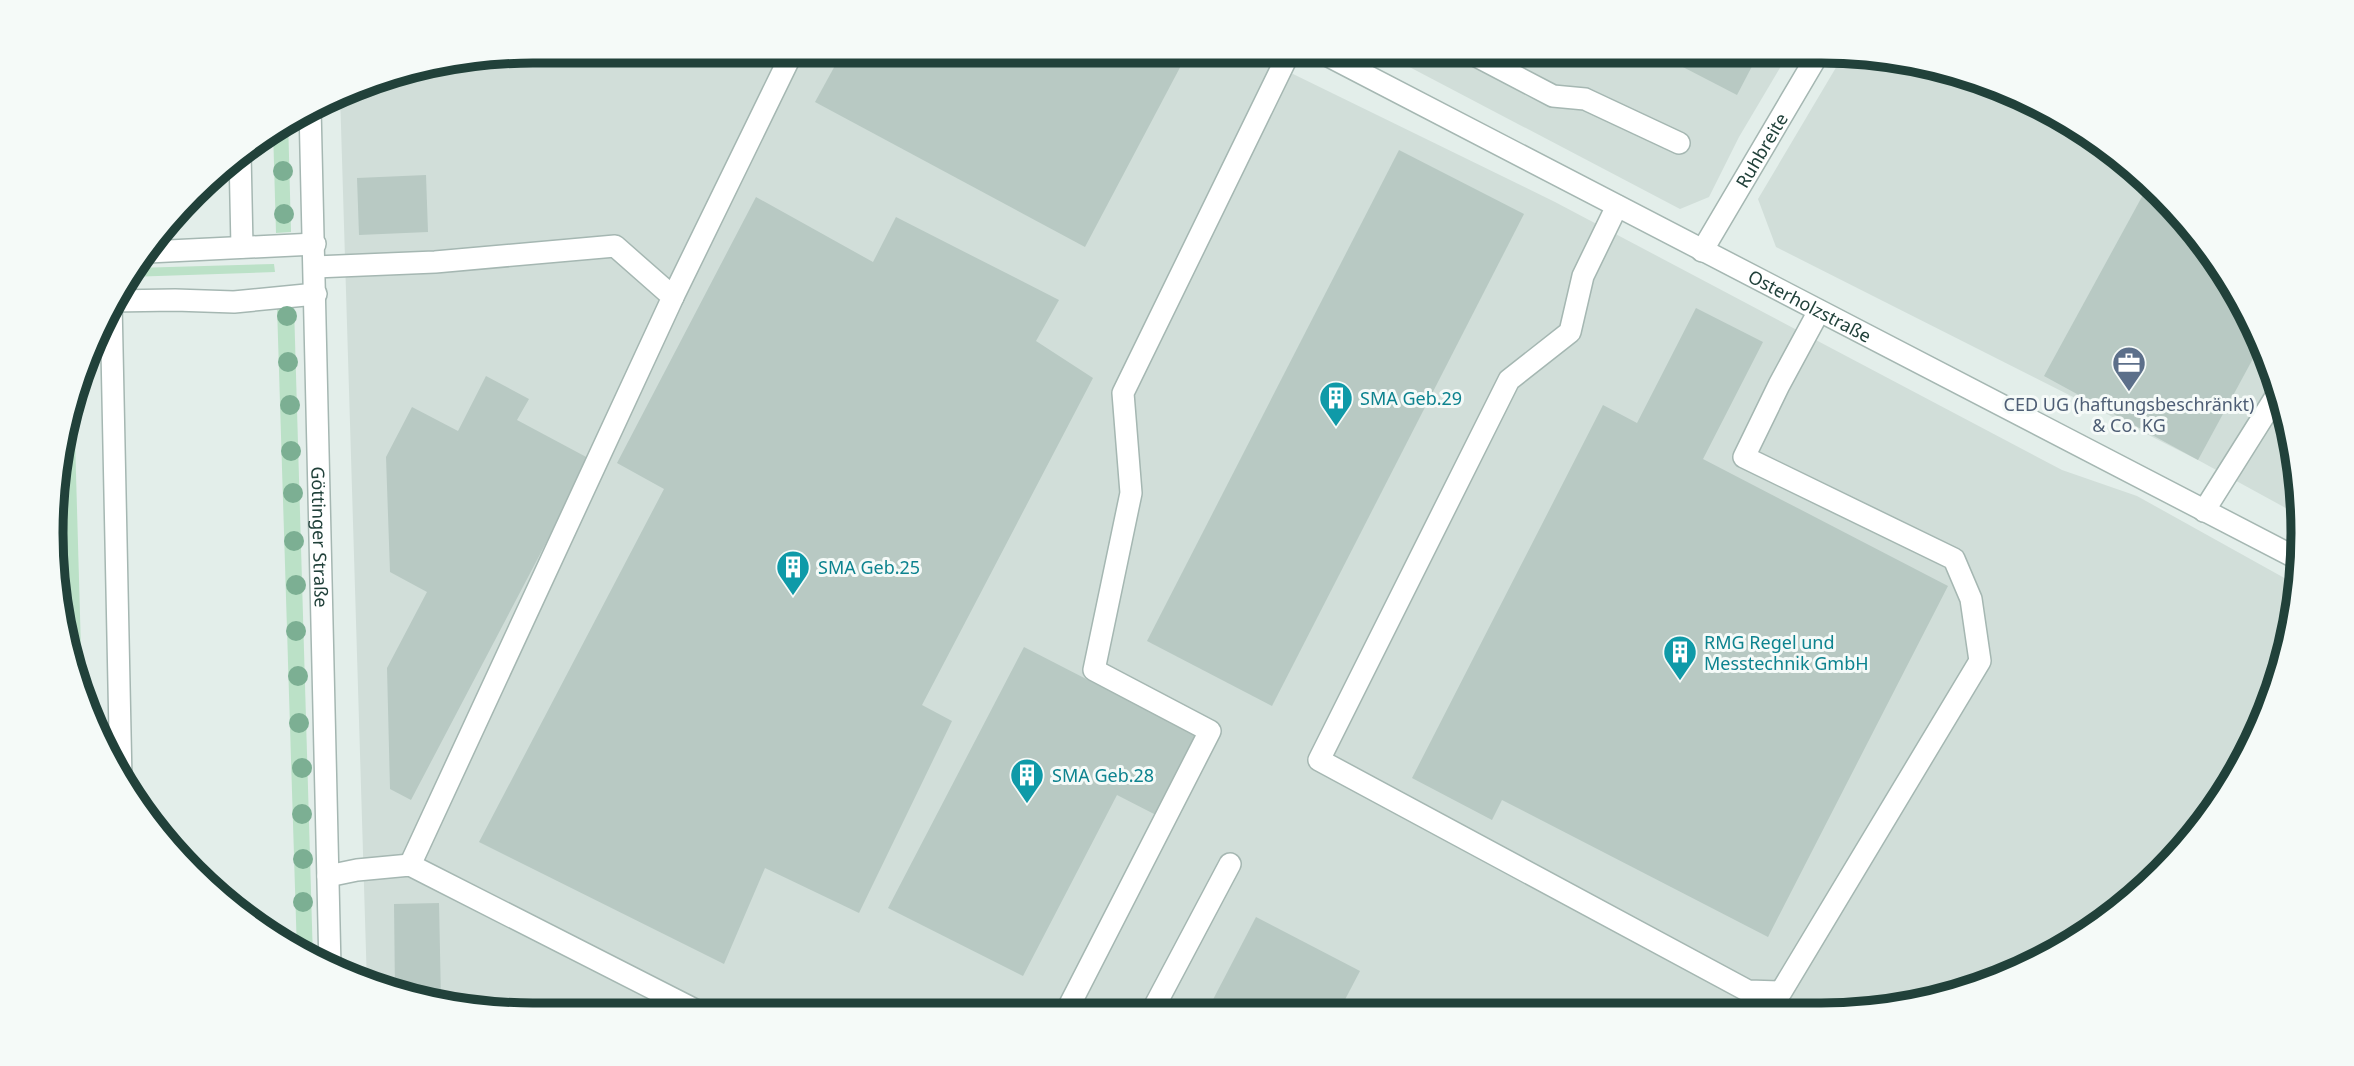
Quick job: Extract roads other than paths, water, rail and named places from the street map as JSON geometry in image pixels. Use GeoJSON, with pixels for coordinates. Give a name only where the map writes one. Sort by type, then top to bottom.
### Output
{"type":"FeatureCollection","features":[{"type":"Feature","properties":{"kind":"street"},"geometry":{"type":"LineString","coordinates":[[410,865],[673,297],[787,63]]}},
{"type":"Feature","properties":{"kind":"street"},"geometry":{"type":"LineString","coordinates":[[1071,1003],[1210,731],[1094,670],[1130,493],[1123,393],[1284,63]]}},
{"type":"Feature","properties":{"kind":"street","name":"Osterholzstraße"},"geometry":{"type":"LineString","coordinates":[[1362,63],[1617,206],[2290,555]]}},
{"type":"Feature","properties":{"kind":"street"},"geometry":{"type":"LineString","coordinates":[[1490,63],[1553,96],[1585,99],[1679,143]]}},
{"type":"Feature","properties":{"kind":"street","name":"Ruhbreite"},"geometry":{"type":"LineString","coordinates":[[1702,251],[1813,63]]}},
{"type":"Feature","properties":{"kind":"street","name":"Göttinger Straße"},"geometry":{"type":"LineString","coordinates":[[310,119],[330,957]]}},
{"type":"Feature","properties":{"kind":"street"},"geometry":{"type":"LineString","coordinates":[[240,166],[242,247]]}},
{"type":"Feature","properties":{"kind":"street"},"geometry":{"type":"LineString","coordinates":[[1617,206],[1583,276],[1570,332],[1509,380],[1319,761],[1748,991],[1781,992],[1980,661],[1971,599],[1954,559],[1744,457],[1819,311]]}},
{"type":"Feature","properties":{"kind":"street"},"geometry":{"type":"LineString","coordinates":[[157,252],[314,244]]}},
{"type":"Feature","properties":{"kind":"street"},"geometry":{"type":"LineString","coordinates":[[315,267],[435,262],[615,246],[673,297]]}},
{"type":"Feature","properties":{"kind":"street"},"geometry":{"type":"LineString","coordinates":[[124,302],[234,302],[316,294]]}},
{"type":"Feature","properties":{"kind":"street"},"geometry":{"type":"LineString","coordinates":[[112,323],[121,758]]}},
{"type":"Feature","properties":{"kind":"street"},"geometry":{"type":"LineString","coordinates":[[2204,511],[2272,402]]}},
{"type":"Feature","properties":{"kind":"street"},"geometry":{"type":"LineString","coordinates":[[1156,1003],[1230,864]]}},
{"type":"Feature","properties":{"kind":"street"},"geometry":{"type":"LineString","coordinates":[[328,876],[410,865],[681,1003]]}},
{"type":"Feature","properties":{"kind":"place","name":"CED UG (haftungsbeschränkt) & Co. KG"},"geometry":{"type":"Point","coordinates":[2129,393]}},
{"type":"Feature","properties":{"kind":"place","name":"SMA Geb.29"},"geometry":{"type":"Point","coordinates":[1336,428]}},
{"type":"Feature","properties":{"kind":"place","name":"SMA Geb.25"},"geometry":{"type":"Point","coordinates":[793,597]}},
{"type":"Feature","properties":{"kind":"place","name":"RMG Regel und Messtechnik GmbH"},"geometry":{"type":"Point","coordinates":[1680,682]}},
{"type":"Feature","properties":{"kind":"place","name":"SMA Geb.28"},"geometry":{"type":"Point","coordinates":[1027,805]}}]}
